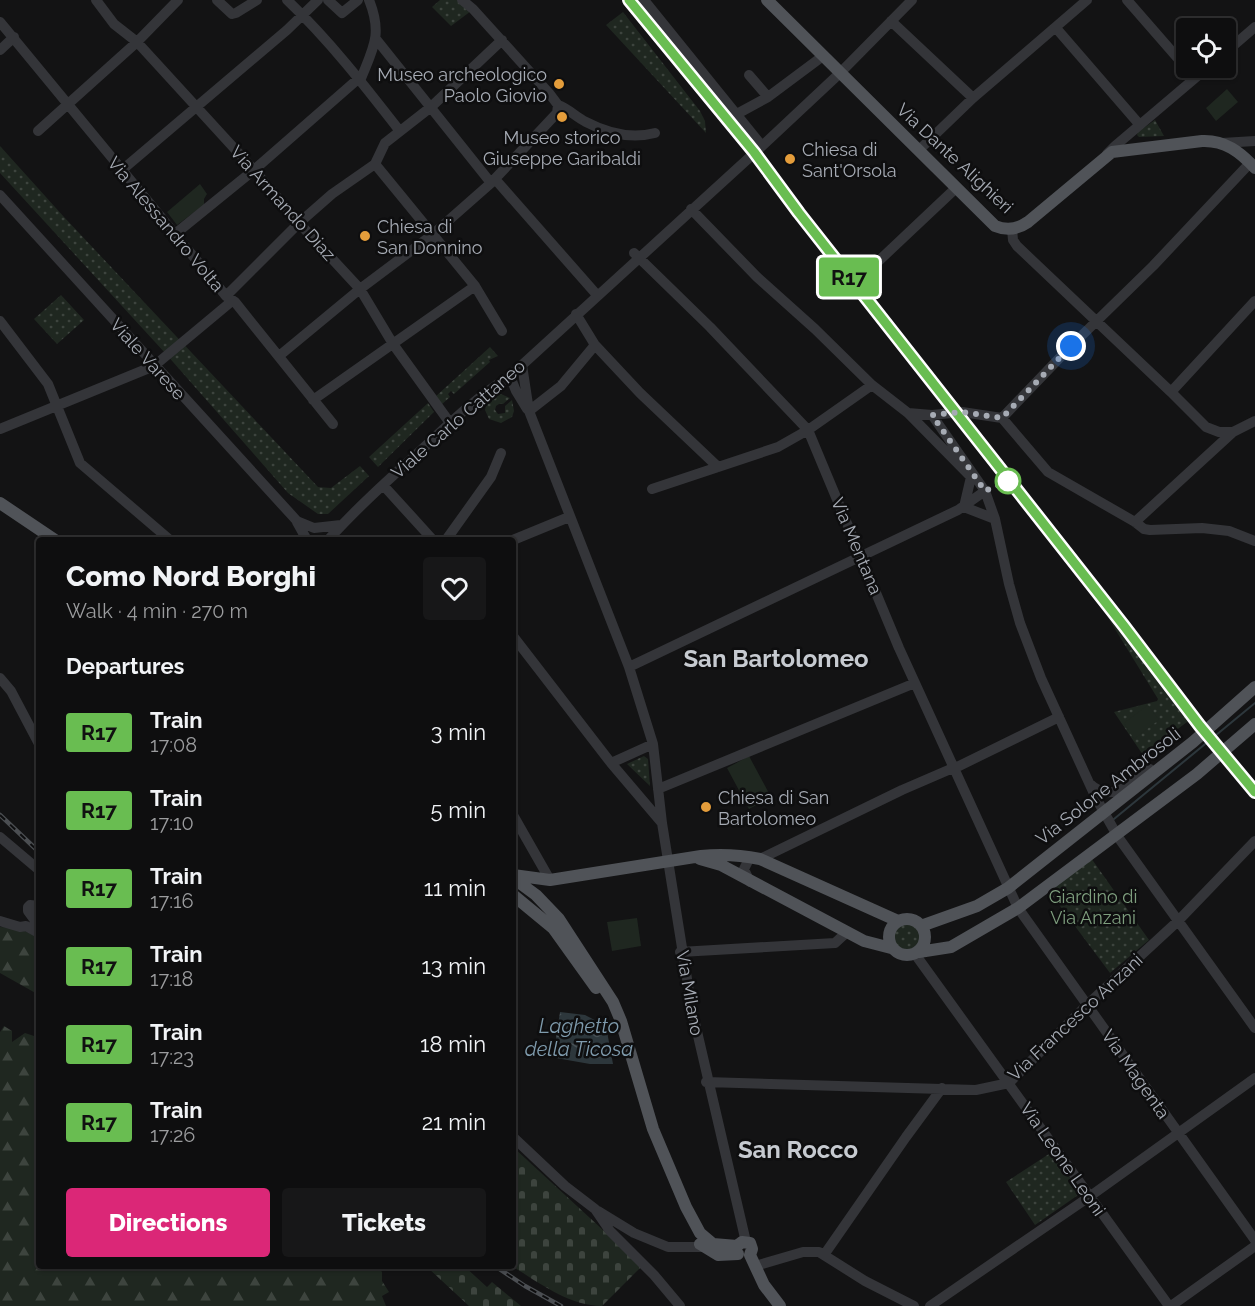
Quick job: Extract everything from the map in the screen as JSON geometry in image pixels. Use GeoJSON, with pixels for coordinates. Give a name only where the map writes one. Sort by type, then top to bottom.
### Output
{"type":"FeatureCollection","features":[{"type":"Feature","properties":{"kind":"main road","name":"Via Dante Alighieri"},"geometry":{"type":"LineString","coordinates":[[767,0],[995,226],[1012,229]]}},
{"type":"Feature","properties":{"kind":"main road"},"geometry":{"type":"LineString","coordinates":[[1012,229],[1028,222],[1107,154],[1202,141],[1222,143],[1249,162]]}},
{"type":"Feature","properties":{"kind":"main road"},"geometry":{"type":"LineString","coordinates":[[0,503],[51,537]]}},
{"type":"Feature","properties":{"kind":"main road"},"geometry":{"type":"LineString","coordinates":[[0,512],[37,537]]}},
{"type":"Feature","properties":{"kind":"main road","name":"Via Solone Ambrosoli"},"geometry":{"type":"LineString","coordinates":[[921,926],[976,906],[1008,888],[1105,815],[1232,709],[1255,687]]}},
{"type":"Feature","properties":{"kind":"main road"},"geometry":{"type":"LineString","coordinates":[[690,858],[711,861],[864,941],[891,948],[902,955],[951,947],[1018,908],[1115,832],[1197,774],[1255,724]]}},
{"type":"Feature","properties":{"kind":"main road"},"geometry":{"type":"LineString","coordinates":[[516,876],[550,880],[718,854],[755,858],[898,921]]}},
{"type":"Feature","properties":{"kind":"main road"},"geometry":{"type":"LineString","coordinates":[[516,879],[568,930],[616,1006],[648,1117],[693,1220],[709,1242],[745,1250]]}},
{"type":"Feature","properties":{"kind":"main road"},"geometry":{"type":"LineString","coordinates":[[537,915],[536,896],[542,885],[550,880]]}},
{"type":"Feature","properties":{"kind":"main road"},"geometry":{"type":"LineString","coordinates":[[516,889],[536,896]]}},
{"type":"Feature","properties":{"kind":"main road"},"geometry":{"type":"LineString","coordinates":[[516,898],[560,938],[609,1010],[649,1141],[690,1230],[702,1247],[718,1255],[745,1250]]}},
{"type":"Feature","properties":{"kind":"main road"},"geometry":{"type":"LineString","coordinates":[[891,948],[888,936],[893,925],[898,921],[908,919],[918,922],[925,936],[925,942],[917,953]]}},
{"type":"Feature","properties":{"kind":"main road"},"geometry":{"type":"LineString","coordinates":[[745,1250],[764,1285],[780,1306]]}},
{"type":"Feature","properties":{"kind":"street","name":"Via Armando Diaz"},"geometry":{"type":"LineString","coordinates":[[96,0],[114,24],[137,42],[360,289],[393,344],[450,423]]}},
{"type":"Feature","properties":{"kind":"street"},"geometry":{"type":"LineString","coordinates":[[38,131],[137,42],[178,0]]}},
{"type":"Feature","properties":{"kind":"street"},"geometry":{"type":"LineString","coordinates":[[217,0],[232,14],[257,0]]}},
{"type":"Feature","properties":{"kind":"street"},"geometry":{"type":"LineString","coordinates":[[287,0],[303,15],[399,130]]}},
{"type":"Feature","properties":{"kind":"street"},"geometry":{"type":"LineString","coordinates":[[122,170],[318,0]]}},
{"type":"Feature","properties":{"kind":"street"},"geometry":{"type":"LineString","coordinates":[[328,0],[342,13],[354,3]]}},
{"type":"Feature","properties":{"kind":"street"},"geometry":{"type":"LineString","coordinates":[[175,234],[359,80],[376,39],[376,18],[369,0]]}},
{"type":"Feature","properties":{"kind":"street"},"geometry":{"type":"LineString","coordinates":[[462,0],[502,40],[558,105],[586,122],[615,133],[645,136],[655,133]]}},
{"type":"Feature","properties":{"kind":"street"},"geometry":{"type":"LineString","coordinates":[[644,0],[762,146]]}},
{"type":"Feature","properties":{"kind":"street"},"geometry":{"type":"LineString","coordinates":[[902,0],[891,11],[892,20],[973,98]]}},
{"type":"Feature","properties":{"kind":"street","name":"Viale Carlo Cattaneo"},"geometry":{"type":"LineString","coordinates":[[331,537],[450,423],[493,387],[510,376],[597,295],[636,255],[762,146],[840,73],[912,0]]}},
{"type":"Feature","properties":{"kind":"street"},"geometry":{"type":"LineString","coordinates":[[919,150],[973,98],[1087,0]]}},
{"type":"Feature","properties":{"kind":"street"},"geometry":{"type":"LineString","coordinates":[[1127,0],[1176,56]]}},
{"type":"Feature","properties":{"kind":"street","name":"Via Alessandro Volta"},"geometry":{"type":"LineString","coordinates":[[0,22],[333,424]]}},
{"type":"Feature","properties":{"kind":"street"},"geometry":{"type":"LineString","coordinates":[[1236,43],[1255,27]]}},
{"type":"Feature","properties":{"kind":"street"},"geometry":{"type":"LineString","coordinates":[[1056,28],[1136,127]]}},
{"type":"Feature","properties":{"kind":"street"},"geometry":{"type":"LineString","coordinates":[[0,50],[14,37]]}},
{"type":"Feature","properties":{"kind":"street"},"geometry":{"type":"LineString","coordinates":[[376,39],[493,181],[597,295]]}},
{"type":"Feature","properties":{"kind":"street"},"geometry":{"type":"LineString","coordinates":[[0,429],[154,366],[229,298],[299,223],[332,194],[375,164],[385,143],[431,106],[502,40]]}},
{"type":"Feature","properties":{"kind":"street"},"geometry":{"type":"LineString","coordinates":[[735,115],[768,97],[823,56]]}},
{"type":"Feature","properties":{"kind":"street"},"geometry":{"type":"LineString","coordinates":[[749,75],[768,97]]}},
{"type":"Feature","properties":{"kind":"street"},"geometry":{"type":"LineString","coordinates":[[1107,154],[1195,78]]}},
{"type":"Feature","properties":{"kind":"street"},"geometry":{"type":"LineString","coordinates":[[279,356],[360,289],[432,235],[493,181],[557,114],[558,105]]}},
{"type":"Feature","properties":{"kind":"street"},"geometry":{"type":"LineString","coordinates":[[1131,149],[1136,127]]}},
{"type":"Feature","properties":{"kind":"street"},"geometry":{"type":"LineString","coordinates":[[1002,418],[1153,266],[1249,162],[1255,143],[1222,143]]}},
{"type":"Feature","properties":{"kind":"street"},"geometry":{"type":"LineString","coordinates":[[375,164],[475,286],[502,331]]}},
{"type":"Feature","properties":{"kind":"street"},"geometry":{"type":"LineString","coordinates":[[868,271],[956,188]]}},
{"type":"Feature","properties":{"kind":"street","name":"Viale Varese"},"geometry":{"type":"LineString","coordinates":[[0,195],[297,521],[305,537]]}},
{"type":"Feature","properties":{"kind":"street"},"geometry":{"type":"LineString","coordinates":[[691,209],[757,277],[816,329],[872,386],[908,413],[971,477],[964,507]]}},
{"type":"Feature","properties":{"kind":"street","name":"Via Dante Alighieri"},"geometry":{"type":"LineString","coordinates":[[1012,229],[1013,240],[1017,246],[1172,392],[1206,428],[1219,432],[1233,432]]}},
{"type":"Feature","properties":{"kind":"street","name":"Via Mentana"},"geometry":{"type":"LineString","coordinates":[[636,255],[710,327],[808,430],[915,683],[1018,908]]}},
{"type":"Feature","properties":{"kind":"street"},"geometry":{"type":"LineString","coordinates":[[313,400],[475,286]]}},
{"type":"Feature","properties":{"kind":"street"},"geometry":{"type":"LineString","coordinates":[[1172,392],[1255,301]]}},
{"type":"Feature","properties":{"kind":"street"},"geometry":{"type":"LineString","coordinates":[[576,314],[595,345],[640,393],[718,467]]}},
{"type":"Feature","properties":{"kind":"street"},"geometry":{"type":"LineString","coordinates":[[0,321],[48,384],[80,463],[166,537]]}},
{"type":"Feature","properties":{"kind":"street"},"geometry":{"type":"LineString","coordinates":[[529,411],[561,386],[595,345]]}},
{"type":"Feature","properties":{"kind":"street","name":"Via Milano"},"geometry":{"type":"LineString","coordinates":[[522,365],[529,411]]}},
{"type":"Feature","properties":{"kind":"street","name":"Via Milano"},"geometry":{"type":"LineString","coordinates":[[510,376],[529,411],[629,667],[653,744],[681,952],[707,1082],[745,1250]]}},
{"type":"Feature","properties":{"kind":"street"},"geometry":{"type":"LineString","coordinates":[[652,489],[778,447],[808,430],[872,386]]}},
{"type":"Feature","properties":{"kind":"street"},"geometry":{"type":"LineString","coordinates":[[493,387],[515,388]]}},
{"type":"Feature","properties":{"kind":"street"},"geometry":{"type":"LineString","coordinates":[[908,413],[932,415],[955,413],[1002,418],[1048,472],[1144,529],[1202,528],[1229,531],[1255,541]]}},
{"type":"Feature","properties":{"kind":"street"},"geometry":{"type":"LineString","coordinates":[[932,415],[985,491],[995,519],[1020,623],[1041,678],[1087,781],[1115,832],[1255,1028]]}},
{"type":"Feature","properties":{"kind":"street"},"geometry":{"type":"LineString","coordinates":[[1135,522],[1233,432],[1255,421]]}},
{"type":"Feature","properties":{"kind":"street"},"geometry":{"type":"LineString","coordinates":[[448,537],[491,477],[501,453]]}},
{"type":"Feature","properties":{"kind":"street"},"geometry":{"type":"LineString","coordinates":[[383,485],[430,537]]}},
{"type":"Feature","properties":{"kind":"street"},"geometry":{"type":"LineString","coordinates":[[629,667],[861,558],[964,507],[985,491]]}},
{"type":"Feature","properties":{"kind":"street"},"geometry":{"type":"LineString","coordinates":[[964,507],[995,519]]}},
{"type":"Feature","properties":{"kind":"street"},"geometry":{"type":"LineString","coordinates":[[516,539],[569,517]]}},
{"type":"Feature","properties":{"kind":"street"},"geometry":{"type":"LineString","coordinates":[[297,521],[315,528],[342,525]]}},
{"type":"Feature","properties":{"kind":"street"},"geometry":{"type":"LineString","coordinates":[[516,640],[611,763],[662,823]]}},
{"type":"Feature","properties":{"kind":"street"},"geometry":{"type":"LineString","coordinates":[[0,678],[11,691],[36,738]]}},
{"type":"Feature","properties":{"kind":"street"},"geometry":{"type":"LineString","coordinates":[[658,789],[915,683]]}},
{"type":"Feature","properties":{"kind":"street"},"geometry":{"type":"LineString","coordinates":[[750,882],[744,869],[755,858],[1059,717]]}},
{"type":"Feature","properties":{"kind":"street"},"geometry":{"type":"LineString","coordinates":[[611,763],[653,744]]}},
{"type":"Feature","properties":{"kind":"street"},"geometry":{"type":"LineString","coordinates":[[1087,781],[1102,792],[1116,792],[1122,790],[1166,757],[1176,755]]}},
{"type":"Feature","properties":{"kind":"street"},"geometry":{"type":"LineString","coordinates":[[516,820],[550,880]]}},
{"type":"Feature","properties":{"kind":"street"},"geometry":{"type":"LineString","coordinates":[[0,837],[36,867]]}},
{"type":"Feature","properties":{"kind":"street","name":"Via Francesco Anzani"},"geometry":{"type":"LineString","coordinates":[[707,1082],[839,1084],[976,1090],[1008,1083],[1087,1005],[1178,921],[1255,841]]}},
{"type":"Feature","properties":{"kind":"street"},"geometry":{"type":"LineString","coordinates":[[36,906],[28,907],[28,911],[36,922]]}},
{"type":"Feature","properties":{"kind":"street","name":"Via Magenta"},"geometry":{"type":"LineString","coordinates":[[1018,908],[1087,1005],[1129,1071],[1255,1240]]}},
{"type":"Feature","properties":{"kind":"street"},"geometry":{"type":"LineString","coordinates":[[0,921],[20,927],[26,926],[36,931]]}},
{"type":"Feature","properties":{"kind":"street"},"geometry":{"type":"LineString","coordinates":[[681,952],[835,943],[847,932]]}},
{"type":"Feature","properties":{"kind":"street","name":"Via Leone Leoni"},"geometry":{"type":"LineString","coordinates":[[917,953],[967,1029],[1170,1306]]}},
{"type":"Feature","properties":{"kind":"street"},"geometry":{"type":"LineString","coordinates":[[930,1306],[1089,1197],[1255,1078]]}},
{"type":"Feature","properties":{"kind":"street"},"geometry":{"type":"LineString","coordinates":[[824,1255],[942,1088]]}},
{"type":"Feature","properties":{"kind":"street"},"geometry":{"type":"LineString","coordinates":[[516,1140],[565,1186],[595,1209],[634,1233],[668,1247],[702,1247]]}},
{"type":"Feature","properties":{"kind":"street"},"geometry":{"type":"LineString","coordinates":[[595,1209],[610,1232],[654,1275],[680,1306]]}},
{"type":"Feature","properties":{"kind":"street"},"geometry":{"type":"LineString","coordinates":[[1170,1306],[1255,1246]]}},
{"type":"Feature","properties":{"kind":"street"},"geometry":{"type":"LineString","coordinates":[[745,1250],[809,1251],[824,1255],[865,1281],[914,1306]]}},
{"type":"Feature","properties":{"kind":"green space"},"geometry":{"type":"Polygon","coordinates":[[[440,0],[459,0],[471,11],[451,26],[432,7],[440,0]]]}},
{"type":"Feature","properties":{"kind":"green space"},"geometry":{"type":"Polygon","coordinates":[[[623,12],[700,111],[705,121],[706,133],[606,25],[623,12]]]}},
{"type":"Feature","properties":{"kind":"green space"},"geometry":{"type":"Polygon","coordinates":[[[1227,89],[1238,102],[1216,121],[1206,108],[1227,89]]]}},
{"type":"Feature","properties":{"kind":"green space"},"geometry":{"type":"Polygon","coordinates":[[[1155,120],[1164,136],[1139,137],[1137,135],[1138,132],[1155,120]]]}},
{"type":"Feature","properties":{"kind":"green space"},"geometry":{"type":"Polygon","coordinates":[[[0,146],[318,487],[331,488],[360,466],[369,476],[328,514],[318,514],[288,493],[166,354],[0,173],[0,146]]]}},
{"type":"Feature","properties":{"kind":"green space"},"geometry":{"type":"Polygon","coordinates":[[[200,184],[207,194],[204,205],[177,225],[167,212],[200,184]]]}},
{"type":"Feature","properties":{"kind":"green space"},"geometry":{"type":"Polygon","coordinates":[[[61,295],[84,320],[57,344],[34,319],[61,295]]]}},
{"type":"Feature","properties":{"kind":"green space"},"geometry":{"type":"Polygon","coordinates":[[[490,347],[498,356],[489,360],[490,362],[454,394],[451,391],[448,394],[450,397],[441,405],[435,397],[490,347]]]}},
{"type":"Feature","properties":{"kind":"green space"},"geometry":{"type":"Polygon","coordinates":[[[496,394],[510,398],[496,406],[495,410],[498,414],[505,413],[505,406],[512,400],[514,411],[512,417],[501,423],[489,419],[485,410],[487,401],[496,394]]]}},
{"type":"Feature","properties":{"kind":"green space"},"geometry":{"type":"Polygon","coordinates":[[[428,403],[434,412],[378,467],[369,457],[428,403]]]}},
{"type":"Feature","properties":{"kind":"green space"},"geometry":{"type":"Polygon","coordinates":[[[1107,616],[1191,719],[1143,755],[1114,712],[1158,699],[1107,616]]]}},
{"type":"Feature","properties":{"kind":"green space"},"geometry":{"type":"Polygon","coordinates":[[[1148,705],[1159,720],[1134,739],[1124,723],[1148,705]]]}},
{"type":"Feature","properties":{"kind":"green space"},"geometry":{"type":"Polygon","coordinates":[[[644,756],[648,759],[650,786],[627,764],[644,756]]]}},
{"type":"Feature","properties":{"kind":"green space"},"geometry":{"type":"Polygon","coordinates":[[[749,756],[771,797],[749,809],[727,768],[749,756]]]}},
{"type":"Feature","properties":{"kind":"green space","name":"Giardino di Via Anzani"},"geometry":{"type":"Polygon","coordinates":[[[1091,858],[1149,940],[1110,973],[1048,890],[1091,858]]]}},
{"type":"Feature","properties":{"kind":"green space"},"geometry":{"type":"Polygon","coordinates":[[[1106,897],[1121,917],[1111,924],[1097,904],[1106,897]]]}},
{"type":"Feature","properties":{"kind":"green space"},"geometry":{"type":"Polygon","coordinates":[[[637,918],[641,946],[612,951],[607,922],[637,918]]]}},
{"type":"Feature","properties":{"kind":"green space"},"geometry":{"type":"Polygon","coordinates":[[[907,922],[917,926],[921,936],[917,946],[907,950],[897,946],[893,936],[897,926],[907,922]]]}},
{"type":"Feature","properties":{"kind":"green space"},"geometry":{"type":"Polygon","coordinates":[[[0,927],[17,928],[36,936],[36,993],[0,973],[0,927]]]}},
{"type":"Feature","properties":{"kind":"green space"},"geometry":{"type":"Polygon","coordinates":[[[4,1026],[12,1031],[12,1042],[25,1033],[36,1037],[36,1269],[380,1269],[382,1272],[382,1281],[389,1292],[382,1296],[386,1306],[0,1306],[0,1032],[4,1026]]]}},
{"type":"Feature","properties":{"kind":"green space"},"geometry":{"type":"Polygon","coordinates":[[[516,1150],[642,1266],[602,1306],[578,1302],[544,1286],[516,1268],[516,1150]]]}},
{"type":"Feature","properties":{"kind":"green space"},"geometry":{"type":"Polygon","coordinates":[[[1052,1152],[1081,1193],[1035,1225],[1006,1182],[1052,1152]]]}},
{"type":"Feature","properties":{"kind":"green space"},"geometry":{"type":"Polygon","coordinates":[[[429,1269],[467,1269],[487,1287],[492,1282],[521,1306],[469,1306],[429,1269]]]}},
{"type":"Feature","properties":{"kind":"water","name":"Laghetto della Ticosa"},"geometry":{"type":"Polygon","coordinates":[[[560,1012],[585,1015],[606,1026],[613,1064],[590,1064],[556,1058],[554,1051],[560,1012]]]}},
{"type":"Feature","properties":{"kind":"waterway"},"geometry":{"type":"LineString","coordinates":[[1114,819],[1255,703]]}},
{"type":"Feature","properties":{"kind":"railway"},"geometry":{"type":"LineString","coordinates":[[629,0],[754,152],[799,213],[1200,726],[1255,792]]}},
{"type":"Feature","properties":{"kind":"railway"},"geometry":{"type":"LineString","coordinates":[[0,815],[36,849]]}},
{"type":"Feature","properties":{"kind":"railway"},"geometry":{"type":"LineString","coordinates":[[500,1269],[561,1306]]}},
{"type":"Feature","properties":{"kind":"train","name":"R17"},"geometry":{"type":"LineString","coordinates":[[629,0],[754,152],[799,213],[1200,726],[1255,792]]}},
{"type":"Feature","properties":{"kind":"place","name":"Museo archeologico Paolo Giovio"},"geometry":{"type":"Point","coordinates":[559,84]}},
{"type":"Feature","properties":{"kind":"place","name":"Museo storico Giuseppe Garibaldi"},"geometry":{"type":"Point","coordinates":[562,117]}},
{"type":"Feature","properties":{"kind":"place","name":"Chiesa di Sant'Orsola"},"geometry":{"type":"Point","coordinates":[790,159]}},
{"type":"Feature","properties":{"kind":"place","name":"Chiesa di San Donnino"},"geometry":{"type":"Point","coordinates":[365,236]}},
{"type":"Feature","properties":{"kind":"place","name":"Chiesa di San Bartolomeo"},"geometry":{"type":"Point","coordinates":[706,807]}},
{"type":"Feature","properties":{"kind":"district","name":"San Bartolomeo"},"geometry":{"type":"Point","coordinates":[776,658]}},
{"type":"Feature","properties":{"kind":"district","name":"San Rocco"},"geometry":{"type":"Point","coordinates":[798,1149]}},
{"type":"Feature","properties":{"kind":"route"},"geometry":{"type":"LineString","coordinates":[[1008,481],[985,491],[932,415],[962,412],[1002,418],[1071,346]]}}]}
